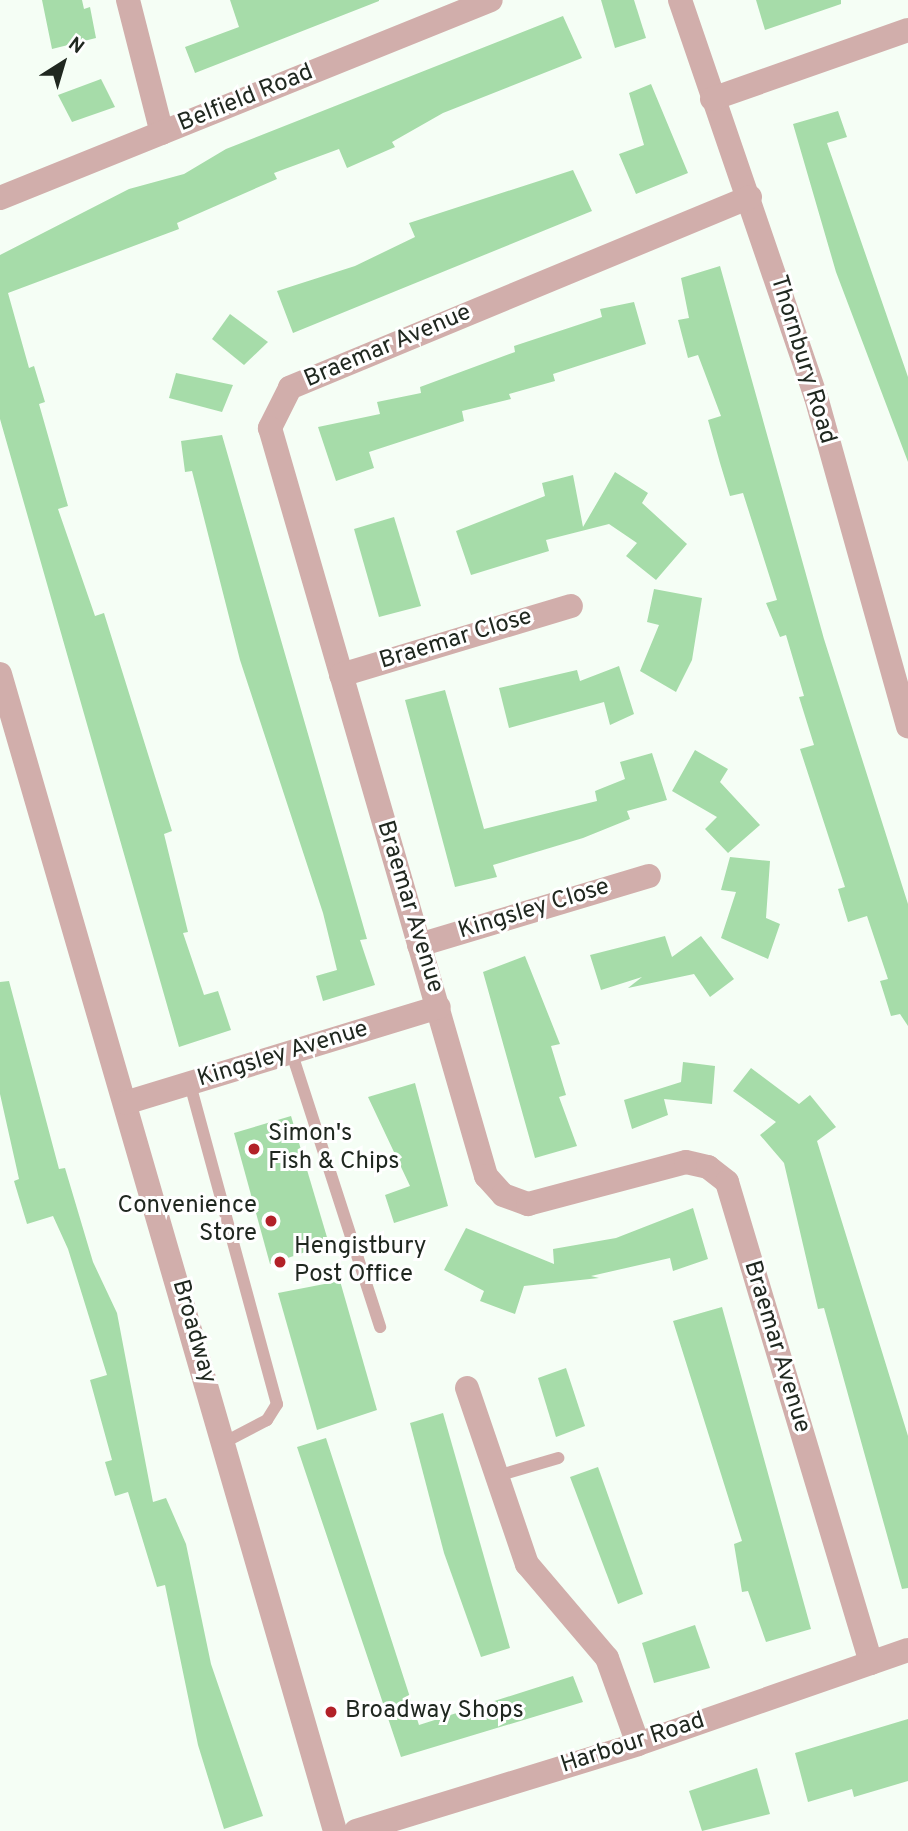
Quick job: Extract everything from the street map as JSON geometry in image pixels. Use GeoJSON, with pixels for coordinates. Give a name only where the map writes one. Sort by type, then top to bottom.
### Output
{"type":"FeatureCollection","features":[{"type":"Feature","properties":{"kind":"street"},"geometry":{"type":"LineString","coordinates":[[128,0],[162,133]]}},
{"type":"Feature","properties":{"kind":"street","name":"Belfield Road"},"geometry":{"type":"LineString","coordinates":[[0,198],[491,0]]}},
{"type":"Feature","properties":{"kind":"street","name":"Thornbury Road"},"geometry":{"type":"LineString","coordinates":[[680,0],[712,99],[750,197],[816,397],[908,726]]}},
{"type":"Feature","properties":{"kind":"street"},"geometry":{"type":"LineString","coordinates":[[712,99],[908,30]]}},
{"type":"Feature","properties":{"kind":"street","name":"Braemar Avenue"},"geometry":{"type":"LineString","coordinates":[[750,197],[290,388],[270,428],[486,1175],[503,1195],[528,1204],[686,1162],[708,1167],[727,1182],[871,1663]]}},
{"type":"Feature","properties":{"kind":"street","name":"Braemar Close"},"geometry":{"type":"LineString","coordinates":[[341,675],[571,606]]}},
{"type":"Feature","properties":{"kind":"street","name":"Broadway"},"geometry":{"type":"LineString","coordinates":[[0,674],[225,1442],[335,1831]]}},
{"type":"Feature","properties":{"kind":"street","name":"Kingsley Close"},"geometry":{"type":"LineString","coordinates":[[419,945],[649,876]]}},
{"type":"Feature","properties":{"kind":"street","name":"Kingsley Avenue"},"geometry":{"type":"LineString","coordinates":[[125,1102],[292,1054],[439,1007]]}},
{"type":"Feature","properties":{"kind":"street"},"geometry":{"type":"LineString","coordinates":[[467,1388],[527,1564],[607,1658],[638,1744]]}},
{"type":"Feature","properties":{"kind":"street","name":"Harbour Road"},"geometry":{"type":"LineString","coordinates":[[356,1831],[638,1744],[908,1650]]}},
{"type":"Feature","properties":{"kind":"lane"},"geometry":{"type":"LineString","coordinates":[[292,1054],[380,1327]]}},
{"type":"Feature","properties":{"kind":"lane"},"geometry":{"type":"LineString","coordinates":[[190,1084],[277,1404],[268,1420],[225,1442]]}},
{"type":"Feature","properties":{"kind":"lane"},"geometry":{"type":"LineString","coordinates":[[497,1476],[558,1458]]}},
{"type":"Feature","properties":{"kind":"building"},"geometry":{"type":"Polygon","coordinates":[[[42,0],[82,0],[84,9],[90,7],[96,38],[52,49],[42,0]]]}},
{"type":"Feature","properties":{"kind":"building"},"geometry":{"type":"Polygon","coordinates":[[[230,0],[379,1],[195,73],[185,47],[239,27],[230,0]]]}},
{"type":"Feature","properties":{"kind":"building"},"geometry":{"type":"Polygon","coordinates":[[[601,0],[634,0],[646,38],[615,48],[601,0]]]}},
{"type":"Feature","properties":{"kind":"building"},"geometry":{"type":"Polygon","coordinates":[[[756,0],[841,0],[841,4],[765,30],[756,0]]]}},
{"type":"Feature","properties":{"kind":"building"},"geometry":{"type":"Polygon","coordinates":[[[563,16],[582,58],[443,113],[392,142],[395,147],[347,168],[339,149],[274,173],[277,179],[177,223],[179,229],[8,293],[29,368],[34,366],[45,402],[39,404],[68,506],[58,509],[95,616],[104,613],[172,831],[164,834],[188,932],[183,933],[204,995],[218,991],[231,1030],[179,1047],[0,419],[0,255],[129,189],[184,174],[226,149],[563,16]]]}},
{"type":"Feature","properties":{"kind":"building"},"geometry":{"type":"Polygon","coordinates":[[[101,79],[115,107],[72,122],[58,95],[101,79]]]}},
{"type":"Feature","properties":{"kind":"building"},"geometry":{"type":"Polygon","coordinates":[[[651,84],[688,173],[636,194],[619,154],[644,145],[629,93],[651,84]]]}},
{"type":"Feature","properties":{"kind":"building"},"geometry":{"type":"Polygon","coordinates":[[[838,111],[847,137],[827,143],[908,377],[908,462],[836,272],[793,124],[838,111]]]}},
{"type":"Feature","properties":{"kind":"building"},"geometry":{"type":"Polygon","coordinates":[[[573,170],[592,211],[293,333],[277,291],[355,266],[415,237],[409,223],[573,170]]]}},
{"type":"Feature","properties":{"kind":"building"},"geometry":{"type":"Polygon","coordinates":[[[720,266],[824,639],[908,904],[908,1026],[900,1014],[891,1016],[880,981],[888,979],[867,916],[848,922],[838,889],[845,887],[800,749],[814,745],[799,697],[804,696],[786,635],[780,637],[766,603],[777,600],[743,493],[730,496],[708,420],[721,416],[698,355],[688,358],[678,320],[689,318],[681,278],[720,266]]]}},
{"type":"Feature","properties":{"kind":"building"},"geometry":{"type":"Polygon","coordinates":[[[634,302],[646,344],[553,374],[555,381],[509,394],[511,399],[462,411],[464,421],[369,452],[374,468],[336,481],[318,427],[380,414],[377,402],[421,393],[420,387],[515,352],[514,346],[602,317],[600,309],[634,302]]]}},
{"type":"Feature","properties":{"kind":"building"},"geometry":{"type":"Polygon","coordinates":[[[230,314],[268,342],[244,365],[212,339],[230,314]]]}},
{"type":"Feature","properties":{"kind":"building"},"geometry":{"type":"Polygon","coordinates":[[[176,373],[233,385],[222,412],[169,398],[176,373]]]}},
{"type":"Feature","properties":{"kind":"building"},"geometry":{"type":"Polygon","coordinates":[[[222,435],[367,939],[360,940],[375,985],[323,1001],[316,976],[337,970],[323,913],[240,660],[192,471],[185,472],[181,441],[222,435]]]}},
{"type":"Feature","properties":{"kind":"building"},"geometry":{"type":"Polygon","coordinates":[[[615,472],[648,493],[642,503],[687,544],[656,580],[626,556],[637,543],[609,524],[546,540],[549,551],[471,575],[456,531],[545,496],[542,483],[573,475],[583,527],[615,472]]]}},
{"type":"Feature","properties":{"kind":"building"},"geometry":{"type":"Polygon","coordinates":[[[394,517],[421,606],[379,617],[354,529],[394,517]]]}},
{"type":"Feature","properties":{"kind":"building"},"geometry":{"type":"Polygon","coordinates":[[[654,589],[702,598],[692,660],[676,692],[640,671],[659,625],[647,622],[654,589]]]}},
{"type":"Feature","properties":{"kind":"building"},"geometry":{"type":"Polygon","coordinates":[[[619,666],[634,714],[610,725],[604,702],[509,728],[499,688],[577,670],[580,681],[619,666]]]}},
{"type":"Feature","properties":{"kind":"building"},"geometry":{"type":"Polygon","coordinates":[[[445,690],[484,829],[597,801],[595,791],[625,779],[620,762],[652,753],[667,800],[627,811],[630,819],[583,838],[493,865],[497,877],[455,887],[405,700],[445,690]]]}},
{"type":"Feature","properties":{"kind":"building"},"geometry":{"type":"Polygon","coordinates":[[[695,750],[728,769],[720,782],[760,825],[728,853],[705,829],[717,817],[672,791],[695,750]]]}},
{"type":"Feature","properties":{"kind":"building"},"geometry":{"type":"Polygon","coordinates":[[[730,857],[770,861],[766,918],[780,924],[768,959],[721,938],[736,892],[721,890],[730,857]]]}},
{"type":"Feature","properties":{"kind":"building"},"geometry":{"type":"Polygon","coordinates":[[[665,936],[672,957],[701,936],[734,979],[710,997],[694,974],[628,988],[642,977],[601,990],[590,955],[665,936]]]}},
{"type":"Feature","properties":{"kind":"building"},"geometry":{"type":"Polygon","coordinates":[[[525,956],[560,1044],[551,1046],[566,1095],[559,1097],[577,1146],[535,1158],[483,972],[525,956]]]}},
{"type":"Feature","properties":{"kind":"building"},"geometry":{"type":"Polygon","coordinates":[[[9,981],[59,1169],[65,1168],[93,1262],[117,1313],[153,1502],[166,1498],[186,1544],[211,1664],[263,1816],[224,1829],[198,1745],[165,1585],[157,1587],[128,1492],[115,1496],[105,1462],[112,1460],[90,1380],[107,1375],[68,1249],[53,1216],[27,1224],[14,1181],[19,1179],[0,1094],[0,982],[9,981]]]}},
{"type":"Feature","properties":{"kind":"building"},"geometry":{"type":"Polygon","coordinates":[[[683,1062],[715,1066],[712,1104],[664,1099],[668,1115],[632,1129],[624,1100],[681,1082],[683,1062]]]}},
{"type":"Feature","properties":{"kind":"building"},"geometry":{"type":"Polygon","coordinates":[[[751,1068],[799,1104],[810,1095],[836,1127],[817,1141],[908,1436],[908,1588],[902,1589],[824,1308],[818,1309],[784,1163],[760,1135],[776,1122],[733,1091],[751,1068]]]}},
{"type":"Feature","properties":{"kind":"building"},"geometry":{"type":"Polygon","coordinates":[[[415,1083],[448,1206],[394,1223],[385,1195],[410,1186],[368,1097],[415,1083]]]}},
{"type":"Feature","properties":{"kind":"building"},"geometry":{"type":"Polygon","coordinates":[[[291,1116],[329,1244],[270,1264],[234,1133],[291,1116]]]}},
{"type":"Feature","properties":{"kind":"building"},"geometry":{"type":"Polygon","coordinates":[[[693,1208],[708,1259],[673,1271],[670,1258],[591,1276],[599,1278],[524,1286],[515,1314],[480,1301],[484,1291],[444,1270],[466,1228],[554,1264],[553,1249],[616,1238],[693,1208]]]}},
{"type":"Feature","properties":{"kind":"building"},"geometry":{"type":"Polygon","coordinates":[[[340,1281],[377,1410],[317,1430],[278,1293],[340,1281]]]}},
{"type":"Feature","properties":{"kind":"building"},"geometry":{"type":"Polygon","coordinates":[[[722,1307],[811,1629],[766,1642],[748,1591],[742,1592],[734,1544],[742,1541],[673,1321],[722,1307]]]}},
{"type":"Feature","properties":{"kind":"building"},"geometry":{"type":"Polygon","coordinates":[[[566,1368],[585,1426],[556,1437],[538,1378],[566,1368]]]}},
{"type":"Feature","properties":{"kind":"building"},"geometry":{"type":"Polygon","coordinates":[[[443,1413],[510,1648],[481,1657],[444,1553],[410,1423],[443,1413]]]}},
{"type":"Feature","properties":{"kind":"building"},"geometry":{"type":"Polygon","coordinates":[[[326,1438],[419,1725],[573,1676],[583,1702],[401,1757],[297,1447],[326,1438]]]}},
{"type":"Feature","properties":{"kind":"building"},"geometry":{"type":"Polygon","coordinates":[[[598,1467],[643,1594],[618,1604],[570,1477],[598,1467]]]}},
{"type":"Feature","properties":{"kind":"building"},"geometry":{"type":"Polygon","coordinates":[[[695,1625],[710,1668],[654,1683],[642,1643],[695,1625]]]}},
{"type":"Feature","properties":{"kind":"building"},"geometry":{"type":"Polygon","coordinates":[[[908,1719],[908,1781],[854,1797],[852,1789],[808,1802],[795,1753],[908,1719]]]}},
{"type":"Feature","properties":{"kind":"building"},"geometry":{"type":"Polygon","coordinates":[[[757,1768],[770,1814],[702,1831],[689,1791],[757,1768]]]}},
{"type":"Feature","properties":{"kind":"place","name":"Simon's Fish & Chips"},"geometry":{"type":"Point","coordinates":[254,1149]}},
{"type":"Feature","properties":{"kind":"place","name":"Convenience Store"},"geometry":{"type":"Point","coordinates":[271,1221]}},
{"type":"Feature","properties":{"kind":"place","name":"Hengistbury Post Office"},"geometry":{"type":"Point","coordinates":[280,1262]}},
{"type":"Feature","properties":{"kind":"place","name":"Broadway Shops"},"geometry":{"type":"Point","coordinates":[331,1712]}}]}
